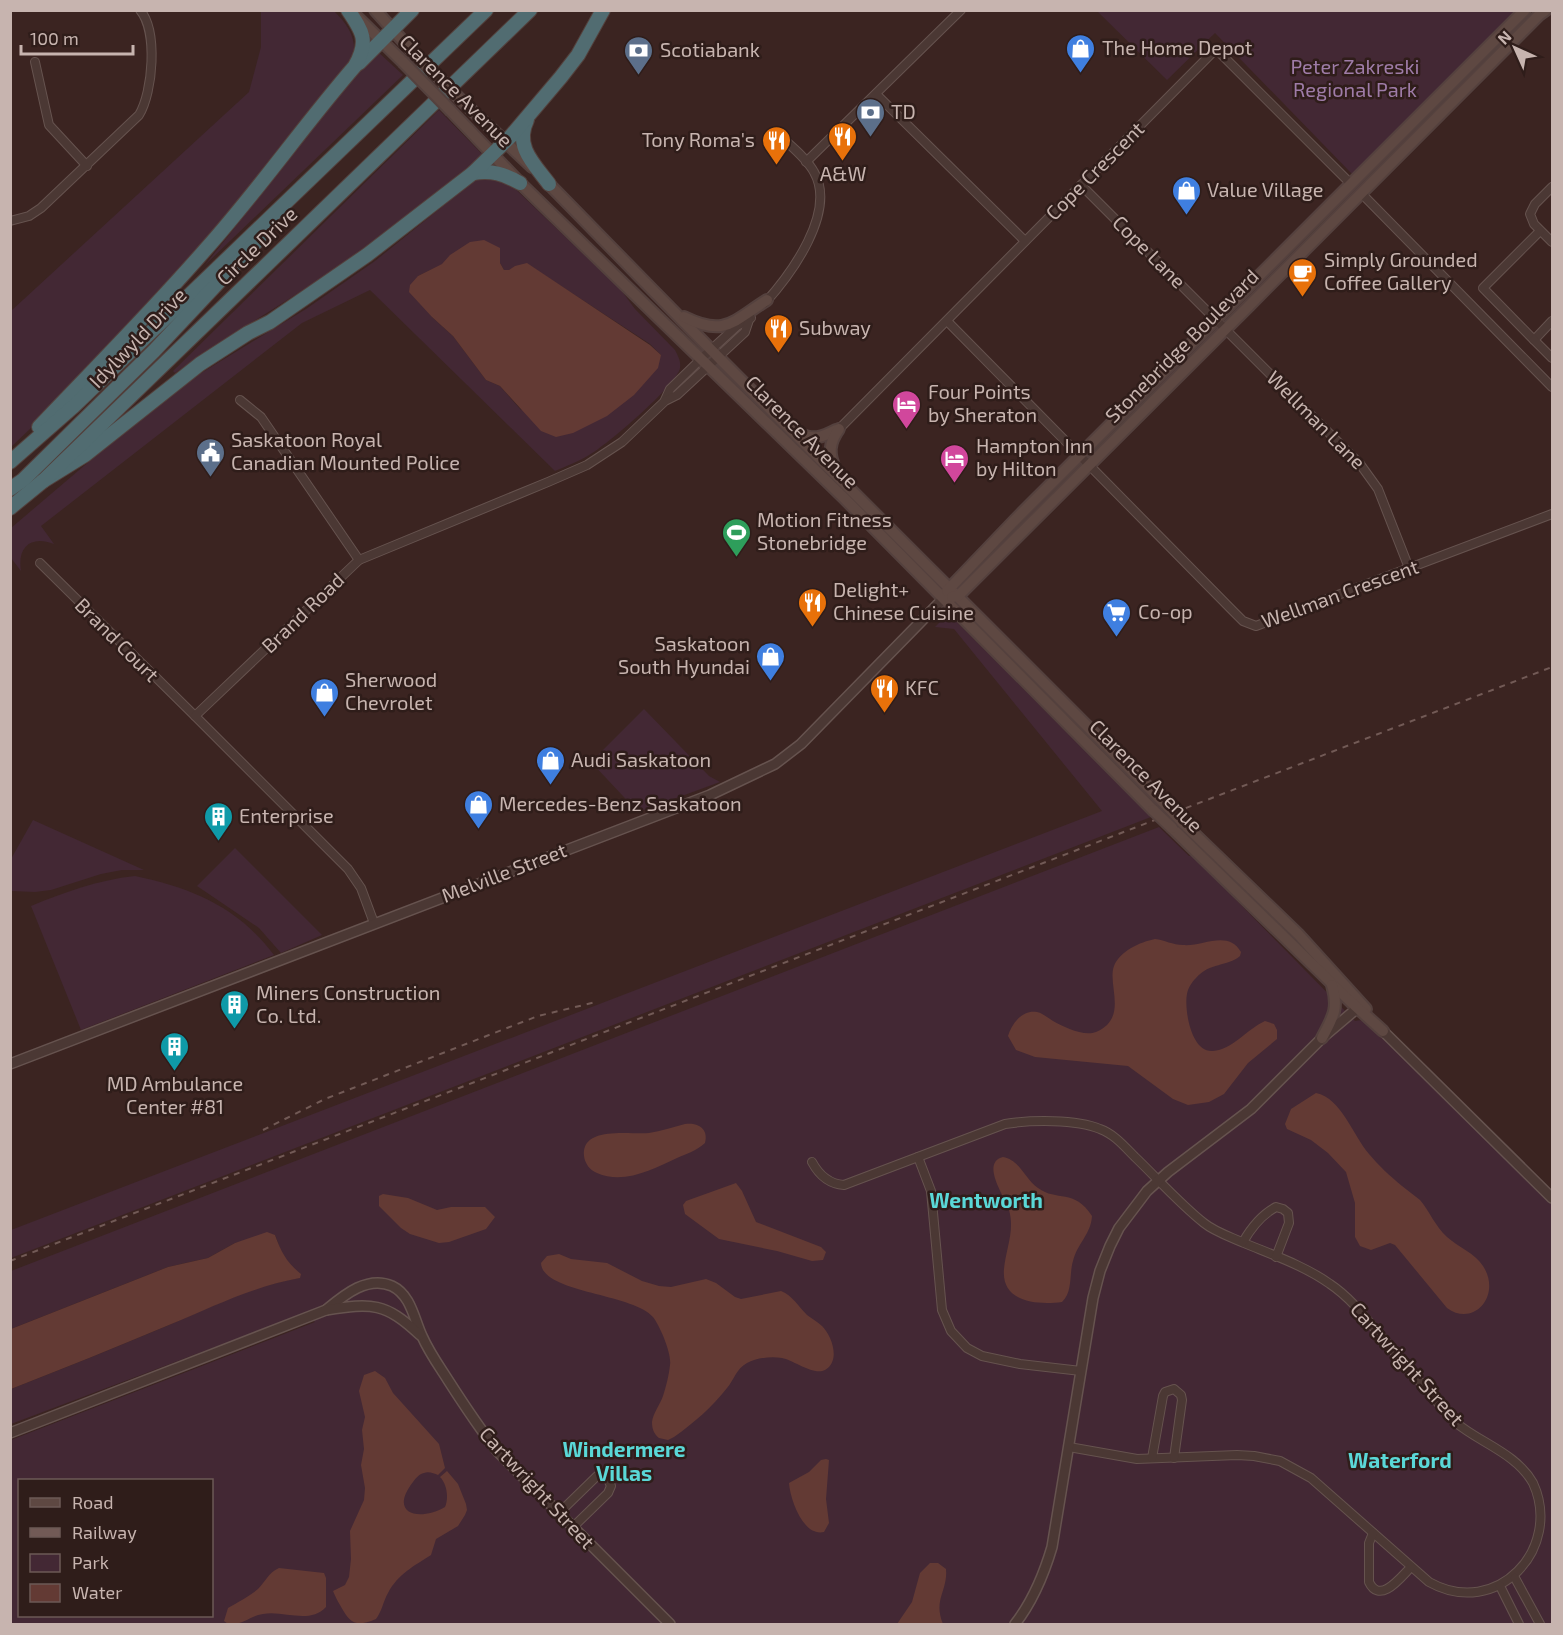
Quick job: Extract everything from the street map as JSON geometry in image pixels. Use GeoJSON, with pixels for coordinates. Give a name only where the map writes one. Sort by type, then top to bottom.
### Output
{"type":"FeatureCollection","features":[{"type":"Feature","properties":{"kind":"highway"},"geometry":{"type":"LineString","coordinates":[[10,460],[205,251],[354,66],[363,44],[362,30],[349,10]]}},
{"type":"Feature","properties":{"kind":"highway"},"geometry":{"type":"LineString","coordinates":[[333,90],[412,10]]}},
{"type":"Feature","properties":{"kind":"highway","name":"Circle Drive"},"geometry":{"type":"LineString","coordinates":[[10,460],[74,406],[486,10]]}},
{"type":"Feature","properties":{"kind":"highway","name":"Circle Drive"},"geometry":{"type":"LineString","coordinates":[[10,508],[43,481],[530,10]]}},
{"type":"Feature","properties":{"kind":"highway"},"geometry":{"type":"LineString","coordinates":[[43,481],[85,455],[200,364],[248,333],[270,322],[367,255],[473,173],[531,114],[578,55],[603,10]]}},
{"type":"Feature","properties":{"kind":"highway"},"geometry":{"type":"LineString","coordinates":[[531,114],[523,128],[524,148],[549,184]]}},
{"type":"Feature","properties":{"kind":"highway"},"geometry":{"type":"LineString","coordinates":[[473,173],[488,171],[499,173],[520,183]]}},
{"type":"Feature","properties":{"kind":"highway","name":"Idylwyld Drive"},"geometry":{"type":"LineString","coordinates":[[10,489],[23,480],[154,351],[282,215],[310,181]]}},
{"type":"Feature","properties":{"kind":"main road","name":"Clarence Avenue"},"geometry":{"type":"LineString","coordinates":[[349,10],[493,153],[520,183],[705,361],[1153,810],[1332,984],[1357,1003]]}},
{"type":"Feature","properties":{"kind":"main road","name":"Clarence Avenue"},"geometry":{"type":"LineString","coordinates":[[375,10],[413,52],[549,184],[1183,823],[1298,934],[1383,1030]]}},
{"type":"Feature","properties":{"kind":"main road","name":"Stonebridge Boulevard"},"geometry":{"type":"LineString","coordinates":[[958,596],[1216,319],[1525,10]]}},
{"type":"Feature","properties":{"kind":"main road","name":"Stonebridge Boulevard"},"geometry":{"type":"LineString","coordinates":[[943,599],[949,587],[1226,329],[1546,10]]}},
{"type":"Feature","properties":{"kind":"main road"},"geometry":{"type":"LineString","coordinates":[[676,314],[702,326],[713,328],[726,326],[767,300]]}},
{"type":"Feature","properties":{"kind":"main road"},"geometry":{"type":"LineString","coordinates":[[791,429],[814,439],[839,429]]}},
{"type":"Feature","properties":{"kind":"main road"},"geometry":{"type":"LineString","coordinates":[[839,429],[831,441],[830,459],[840,478]]}},
{"type":"Feature","properties":{"kind":"main road"},"geometry":{"type":"LineString","coordinates":[[943,599],[958,596]]}},
{"type":"Feature","properties":{"kind":"main road"},"geometry":{"type":"LineString","coordinates":[[1318,1041],[1335,1012],[1332,984]]}},
{"type":"Feature","properties":{"kind":"street"},"geometry":{"type":"LineString","coordinates":[[10,221],[29,216],[41,208],[139,115],[145,106],[151,58],[150,32],[148,22],[140,10]]}},
{"type":"Feature","properties":{"kind":"street"},"geometry":{"type":"LineString","coordinates":[[806,162],[961,10]]}},
{"type":"Feature","properties":{"kind":"street","name":"Cope Crescent"},"geometry":{"type":"LineString","coordinates":[[839,429],[1216,49],[1351,184]]}},
{"type":"Feature","properties":{"kind":"street"},"geometry":{"type":"LineString","coordinates":[[35,62],[49,125],[87,166]]}},
{"type":"Feature","properties":{"kind":"street"},"geometry":{"type":"LineString","coordinates":[[876,94],[1025,241]]}},
{"type":"Feature","properties":{"kind":"street","name":"Brand Road"},"geometry":{"type":"LineString","coordinates":[[195,717],[359,560],[587,465],[622,442],[665,401],[670,389],[745,332],[749,320],[794,265],[816,223],[820,205],[815,174],[776,132]]}},
{"type":"Feature","properties":{"kind":"street","name":"Cope Lane"},"geometry":{"type":"LineString","coordinates":[[1081,185],[1216,319]]}},
{"type":"Feature","properties":{"kind":"street"},"geometry":{"type":"LineString","coordinates":[[1552,187],[1535,204],[1530,214],[1534,224],[1552,242]]}},
{"type":"Feature","properties":{"kind":"street"},"geometry":{"type":"LineString","coordinates":[[1362,194],[1552,387]]}},
{"type":"Feature","properties":{"kind":"street"},"geometry":{"type":"LineString","coordinates":[[1540,231],[1483,288],[1552,358]]}},
{"type":"Feature","properties":{"kind":"street","name":"Wellman Lane"},"geometry":{"type":"LineString","coordinates":[[1216,319],[1367,472],[1378,489],[1409,568]]}},
{"type":"Feature","properties":{"kind":"street"},"geometry":{"type":"LineString","coordinates":[[947,321],[1084,460]]}},
{"type":"Feature","properties":{"kind":"street"},"geometry":{"type":"LineString","coordinates":[[1534,340],[1552,321]]}},
{"type":"Feature","properties":{"kind":"street"},"geometry":{"type":"LineString","coordinates":[[240,400],[261,417],[359,560]]}},
{"type":"Feature","properties":{"kind":"street","name":"Wellman Crescent"},"geometry":{"type":"LineString","coordinates":[[1084,460],[1238,616],[1250,625],[1256,626],[1552,514]]}},
{"type":"Feature","properties":{"kind":"street","name":"Brand Court"},"geometry":{"type":"LineString","coordinates":[[40,563],[195,717]]}},
{"type":"Feature","properties":{"kind":"street","name":"Melville Street"},"geometry":{"type":"LineString","coordinates":[[10,1064],[710,795],[776,764],[801,744],[943,599]]}},
{"type":"Feature","properties":{"kind":"street"},"geometry":{"type":"LineString","coordinates":[[195,717],[348,869],[361,888],[374,923]]}},
{"type":"Feature","properties":{"kind":"street"},"geometry":{"type":"LineString","coordinates":[[1015,1624],[1033,1596],[1052,1547],[1100,1271],[1119,1228],[1136,1204],[1159,1180],[1251,1109],[1357,1003]]}},
{"type":"Feature","properties":{"kind":"street","name":"Clarence Avenue"},"geometry":{"type":"LineString","coordinates":[[1383,1030],[1552,1198]]}},
{"type":"Feature","properties":{"kind":"street","name":"Cartwright Street"},"geometry":{"type":"LineString","coordinates":[[812,1162],[824,1178],[844,1185],[1005,1124],[1033,1121],[1083,1125],[1108,1132],[1206,1224],[1319,1277],[1343,1293],[1454,1420],[1512,1460],[1529,1477],[1540,1503],[1542,1527],[1536,1549],[1515,1578],[1500,1586],[1473,1593],[1457,1593],[1429,1582],[1311,1478],[1280,1461],[1261,1456],[1237,1455],[1137,1459],[1069,1447]]}},
{"type":"Feature","properties":{"kind":"street"},"geometry":{"type":"LineString","coordinates":[[918,1157],[933,1201],[942,1310],[947,1325],[956,1337],[967,1348],[982,1356],[1020,1364],[1081,1371]]}},
{"type":"Feature","properties":{"kind":"street"},"geometry":{"type":"LineString","coordinates":[[1243,1242],[1256,1223],[1270,1210],[1276,1207],[1283,1209],[1288,1213],[1288,1223],[1276,1257]]}},
{"type":"Feature","properties":{"kind":"street","name":"Cartwright Street"},"geometry":{"type":"LineString","coordinates":[[326,1310],[353,1290],[367,1284],[378,1283],[397,1290],[410,1305],[422,1337],[480,1429],[498,1452],[670,1624]]}},
{"type":"Feature","properties":{"kind":"street","name":"Cartwright Street"},"geometry":{"type":"LineString","coordinates":[[10,1433],[326,1310],[352,1305],[375,1306],[397,1315],[422,1337]]}},
{"type":"Feature","properties":{"kind":"street"},"geometry":{"type":"LineString","coordinates":[[1152,1458],[1163,1396],[1165,1392],[1174,1389],[1181,1395],[1182,1400],[1174,1458]]}},
{"type":"Feature","properties":{"kind":"street"},"geometry":{"type":"LineString","coordinates":[[559,1513],[593,1479],[601,1476],[608,1479],[611,1486],[608,1493],[573,1527]]}},
{"type":"Feature","properties":{"kind":"street"},"geometry":{"type":"LineString","coordinates":[[1373,1533],[1369,1543],[1371,1588],[1376,1591],[1387,1590],[1411,1567]]}},
{"type":"Feature","properties":{"kind":"street"},"geometry":{"type":"LineString","coordinates":[[1515,1578],[1540,1624]]}},
{"type":"Feature","properties":{"kind":"street"},"geometry":{"type":"LineString","coordinates":[[1500,1586],[1519,1624]]}},
{"type":"Feature","properties":{"kind":"green space"},"geometry":{"type":"Polygon","coordinates":[[[261,11],[334,11],[350,31],[354,42],[354,56],[214,232],[11,447],[11,311],[249,92],[261,47],[261,11]]]}},
{"type":"Feature","properties":{"kind":"green space","name":"Peter Zakreski Regional Park"},"geometry":{"type":"Polygon","coordinates":[[[1097,11],[1525,11],[1353,175],[1215,33],[1167,80],[1097,11]]]}},
{"type":"Feature","properties":{"kind":"green space"},"geometry":{"type":"Polygon","coordinates":[[[377,51],[403,75],[205,265],[330,99],[377,51]]]}},
{"type":"Feature","properties":{"kind":"green space"},"geometry":{"type":"Polygon","coordinates":[[[439,110],[482,154],[481,158],[332,271],[175,373],[173,371],[439,110]]]}},
{"type":"Feature","properties":{"kind":"green space"},"geometry":{"type":"Polygon","coordinates":[[[479,177],[508,182],[621,290],[635,309],[675,350],[680,361],[680,368],[667,388],[610,440],[585,457],[555,471],[370,290],[302,323],[41,526],[54,544],[39,541],[27,545],[21,555],[21,571],[11,558],[11,528],[185,383],[306,309],[375,261],[479,177]],[[500,248],[443,264],[418,276],[432,317],[453,336],[486,380],[500,386],[521,410],[661,355],[650,344],[527,264],[504,270],[500,263],[500,248]]]}},
{"type":"Feature","properties":{"kind":"green space"},"geometry":{"type":"Polygon","coordinates":[[[949,617],[954,619],[1151,817],[11,1258],[11,1230],[1102,811],[954,629],[935,627],[943,619],[949,617]]]}},
{"type":"Feature","properties":{"kind":"green space"},"geometry":{"type":"Polygon","coordinates":[[[644,709],[709,776],[720,782],[638,812],[591,762],[644,709]]]}},
{"type":"Feature","properties":{"kind":"green space"},"geometry":{"type":"Polygon","coordinates":[[[33,820],[144,870],[122,870],[101,874],[51,890],[11,891],[11,859],[33,820]]]}},
{"type":"Feature","properties":{"kind":"green space"},"geometry":{"type":"Polygon","coordinates":[[[1159,827],[1189,856],[1192,855],[1355,1021],[1366,1022],[1381,1033],[1552,1205],[1552,1624],[11,1624],[11,1440],[315,1322],[302,1314],[11,1424],[11,1389],[233,1297],[299,1278],[282,1254],[275,1235],[235,1243],[208,1258],[168,1267],[11,1329],[11,1271],[1159,827]]]}},
{"type":"Feature","properties":{"kind":"green space"},"geometry":{"type":"Polygon","coordinates":[[[235,848],[322,935],[281,953],[259,928],[197,886],[235,848]]]}},
{"type":"Feature","properties":{"kind":"green space"},"geometry":{"type":"Polygon","coordinates":[[[135,876],[176,887],[212,902],[245,924],[274,955],[81,1030],[31,906],[82,887],[135,876]]]}},
{"type":"Feature","properties":{"kind":"water"},"geometry":{"type":"Polygon","coordinates":[[[484,240],[500,248],[500,263],[504,270],[527,263],[650,345],[661,355],[658,368],[634,395],[607,416],[573,433],[556,437],[541,431],[500,386],[486,380],[453,336],[409,292],[410,285],[418,276],[442,264],[450,255],[470,242],[484,240]]]}},
{"type":"Feature","properties":{"kind":"water"},"geometry":{"type":"Polygon","coordinates":[[[1155,939],[1183,945],[1229,941],[1241,952],[1240,956],[1230,962],[1201,973],[1188,990],[1186,1001],[1188,1019],[1194,1038],[1205,1050],[1213,1051],[1227,1047],[1265,1021],[1274,1024],[1277,1030],[1277,1039],[1248,1063],[1224,1094],[1209,1102],[1188,1105],[1173,1099],[1128,1066],[1035,1057],[1016,1050],[1008,1036],[1015,1023],[1027,1013],[1039,1013],[1074,1031],[1086,1033],[1096,1032],[1106,1026],[1114,1010],[1114,966],[1131,948],[1155,939]]]}},
{"type":"Feature","properties":{"kind":"water"},"geometry":{"type":"Polygon","coordinates":[[[1316,1093],[1325,1096],[1340,1109],[1376,1162],[1420,1200],[1451,1241],[1476,1257],[1483,1266],[1488,1277],[1489,1288],[1487,1297],[1475,1311],[1467,1314],[1457,1313],[1447,1308],[1395,1245],[1390,1243],[1371,1250],[1360,1246],[1355,1237],[1355,1203],[1346,1172],[1328,1153],[1311,1140],[1287,1129],[1285,1124],[1291,1109],[1316,1093]]]}},
{"type":"Feature","properties":{"kind":"water"},"geometry":{"type":"Polygon","coordinates":[[[685,1124],[698,1125],[704,1130],[705,1143],[692,1152],[648,1171],[628,1176],[607,1176],[592,1170],[585,1162],[585,1146],[590,1140],[599,1136],[649,1133],[685,1124]]]}},
{"type":"Feature","properties":{"kind":"water"},"geometry":{"type":"Polygon","coordinates":[[[1003,1157],[1014,1162],[1038,1188],[1079,1202],[1092,1216],[1089,1228],[1075,1255],[1068,1293],[1062,1302],[1032,1302],[1015,1295],[1008,1289],[1004,1269],[1011,1232],[1011,1218],[994,1173],[996,1160],[1003,1157]]]}},
{"type":"Feature","properties":{"kind":"water"},"geometry":{"type":"Polygon","coordinates":[[[736,1183],[756,1222],[821,1247],[826,1252],[823,1260],[812,1261],[719,1239],[685,1214],[683,1205],[686,1201],[736,1183]]]}},
{"type":"Feature","properties":{"kind":"water"},"geometry":{"type":"Polygon","coordinates":[[[383,1194],[408,1198],[437,1210],[451,1207],[485,1207],[495,1217],[486,1229],[449,1242],[439,1243],[410,1234],[401,1228],[379,1206],[379,1196],[383,1194]]]}},
{"type":"Feature","properties":{"kind":"water"},"geometry":{"type":"Polygon","coordinates":[[[267,1232],[275,1235],[285,1257],[301,1274],[300,1278],[265,1286],[233,1298],[11,1389],[11,1329],[168,1267],[208,1258],[235,1243],[267,1232]]]}},
{"type":"Feature","properties":{"kind":"water"},"geometry":{"type":"Polygon","coordinates":[[[559,1254],[571,1259],[607,1263],[642,1281],[659,1286],[671,1287],[706,1279],[741,1299],[781,1291],[792,1298],[807,1315],[826,1330],[832,1342],[833,1361],[825,1370],[815,1371],[782,1358],[773,1357],[751,1361],[740,1368],[721,1395],[696,1420],[668,1440],[659,1438],[652,1427],[652,1422],[665,1389],[670,1360],[659,1327],[653,1317],[642,1309],[571,1287],[556,1281],[545,1273],[541,1263],[547,1256],[559,1254]]]}},
{"type":"Feature","properties":{"kind":"water"},"geometry":{"type":"Polygon","coordinates":[[[375,1371],[385,1378],[393,1393],[439,1444],[445,1468],[438,1475],[427,1472],[418,1476],[406,1493],[405,1508],[417,1514],[426,1514],[445,1507],[447,1491],[440,1477],[447,1471],[458,1484],[467,1510],[458,1526],[436,1539],[431,1555],[407,1571],[392,1586],[376,1619],[358,1623],[350,1620],[333,1591],[345,1585],[349,1577],[350,1531],[364,1500],[365,1488],[361,1465],[364,1449],[362,1430],[365,1417],[359,1391],[364,1375],[375,1371]]]}},
{"type":"Feature","properties":{"kind":"water"},"geometry":{"type":"Polygon","coordinates":[[[821,1460],[829,1460],[826,1499],[829,1523],[824,1532],[817,1532],[810,1529],[799,1515],[789,1483],[809,1472],[821,1460]]]}},
{"type":"Feature","properties":{"kind":"water"},"geometry":{"type":"Polygon","coordinates":[[[930,1563],[938,1563],[946,1569],[940,1601],[940,1615],[943,1624],[897,1624],[912,1602],[920,1573],[930,1563]]]}},
{"type":"Feature","properties":{"kind":"water"},"geometry":{"type":"Polygon","coordinates":[[[279,1568],[324,1573],[326,1607],[312,1615],[271,1613],[234,1624],[224,1621],[228,1608],[255,1592],[279,1568]]]}},
{"type":"Feature","properties":{"kind":"railway"},"geometry":{"type":"LineString","coordinates":[[10,1261],[1552,667]]}},
{"type":"Feature","properties":{"kind":"railway"},"geometry":{"type":"LineString","coordinates":[[263,1130],[325,1099],[538,1016],[596,1002]]}},
{"type":"Feature","properties":{"kind":"place","name":"The Home Depot"},"geometry":{"type":"Point","coordinates":[1081,74]}},
{"type":"Feature","properties":{"kind":"place","name":"Scotiabank"},"geometry":{"type":"Point","coordinates":[639,76]}},
{"type":"Feature","properties":{"kind":"place","name":"TD"},"geometry":{"type":"Point","coordinates":[870,138]}},
{"type":"Feature","properties":{"kind":"place","name":"A&W"},"geometry":{"type":"Point","coordinates":[843,162]}},
{"type":"Feature","properties":{"kind":"place","name":"Tony Roma's"},"geometry":{"type":"Point","coordinates":[776,166]}},
{"type":"Feature","properties":{"kind":"place","name":"Value Village"},"geometry":{"type":"Point","coordinates":[1186,216]}},
{"type":"Feature","properties":{"kind":"place","name":"Simply Grounded Coffee Gallery"},"geometry":{"type":"Point","coordinates":[1303,298]}},
{"type":"Feature","properties":{"kind":"place","name":"Subway"},"geometry":{"type":"Point","coordinates":[778,354]}},
{"type":"Feature","properties":{"kind":"place","name":"Four Points by Sheraton"},"geometry":{"type":"Point","coordinates":[907,430]}},
{"type":"Feature","properties":{"kind":"place","name":"Saskatoon Royal Canadian Mounted Police"},"geometry":{"type":"Point","coordinates":[210,478]}},
{"type":"Feature","properties":{"kind":"place","name":"Hampton Inn by Hilton"},"geometry":{"type":"Point","coordinates":[955,484]}},
{"type":"Feature","properties":{"kind":"place","name":"Motion Fitness Stonebridge"},"geometry":{"type":"Point","coordinates":[736,558]}},
{"type":"Feature","properties":{"kind":"place","name":"Delight+ Chinese Cuisine"},"geometry":{"type":"Point","coordinates":[812,628]}},
{"type":"Feature","properties":{"kind":"place","name":"Co-op"},"geometry":{"type":"Point","coordinates":[1117,638]}},
{"type":"Feature","properties":{"kind":"place","name":"Saskatoon South Hyundai"},"geometry":{"type":"Point","coordinates":[771,682]}},
{"type":"Feature","properties":{"kind":"place","name":"KFC"},"geometry":{"type":"Point","coordinates":[884,714]}},
{"type":"Feature","properties":{"kind":"place","name":"Sherwood Chevrolet"},"geometry":{"type":"Point","coordinates":[324,718]}},
{"type":"Feature","properties":{"kind":"place","name":"Audi Saskatoon"},"geometry":{"type":"Point","coordinates":[550,786]}},
{"type":"Feature","properties":{"kind":"place","name":"Mercedes-Benz Saskatoon"},"geometry":{"type":"Point","coordinates":[478,830]}},
{"type":"Feature","properties":{"kind":"place","name":"Enterprise"},"geometry":{"type":"Point","coordinates":[218,842]}},
{"type":"Feature","properties":{"kind":"place","name":"Miners Construction Co. Ltd."},"geometry":{"type":"Point","coordinates":[235,1030]}},
{"type":"Feature","properties":{"kind":"place","name":"MD Ambulance Center #81"},"geometry":{"type":"Point","coordinates":[175,1072]}},
{"type":"Feature","properties":{"kind":"district","name":"Wentworth"},"geometry":{"type":"Point","coordinates":[986,1201]}},
{"type":"Feature","properties":{"kind":"district","name":"Waterford"},"geometry":{"type":"Point","coordinates":[1400,1461]}},
{"type":"Feature","properties":{"kind":"district","name":"Windermere Villas"},"geometry":{"type":"Point","coordinates":[624,1462]}}]}
